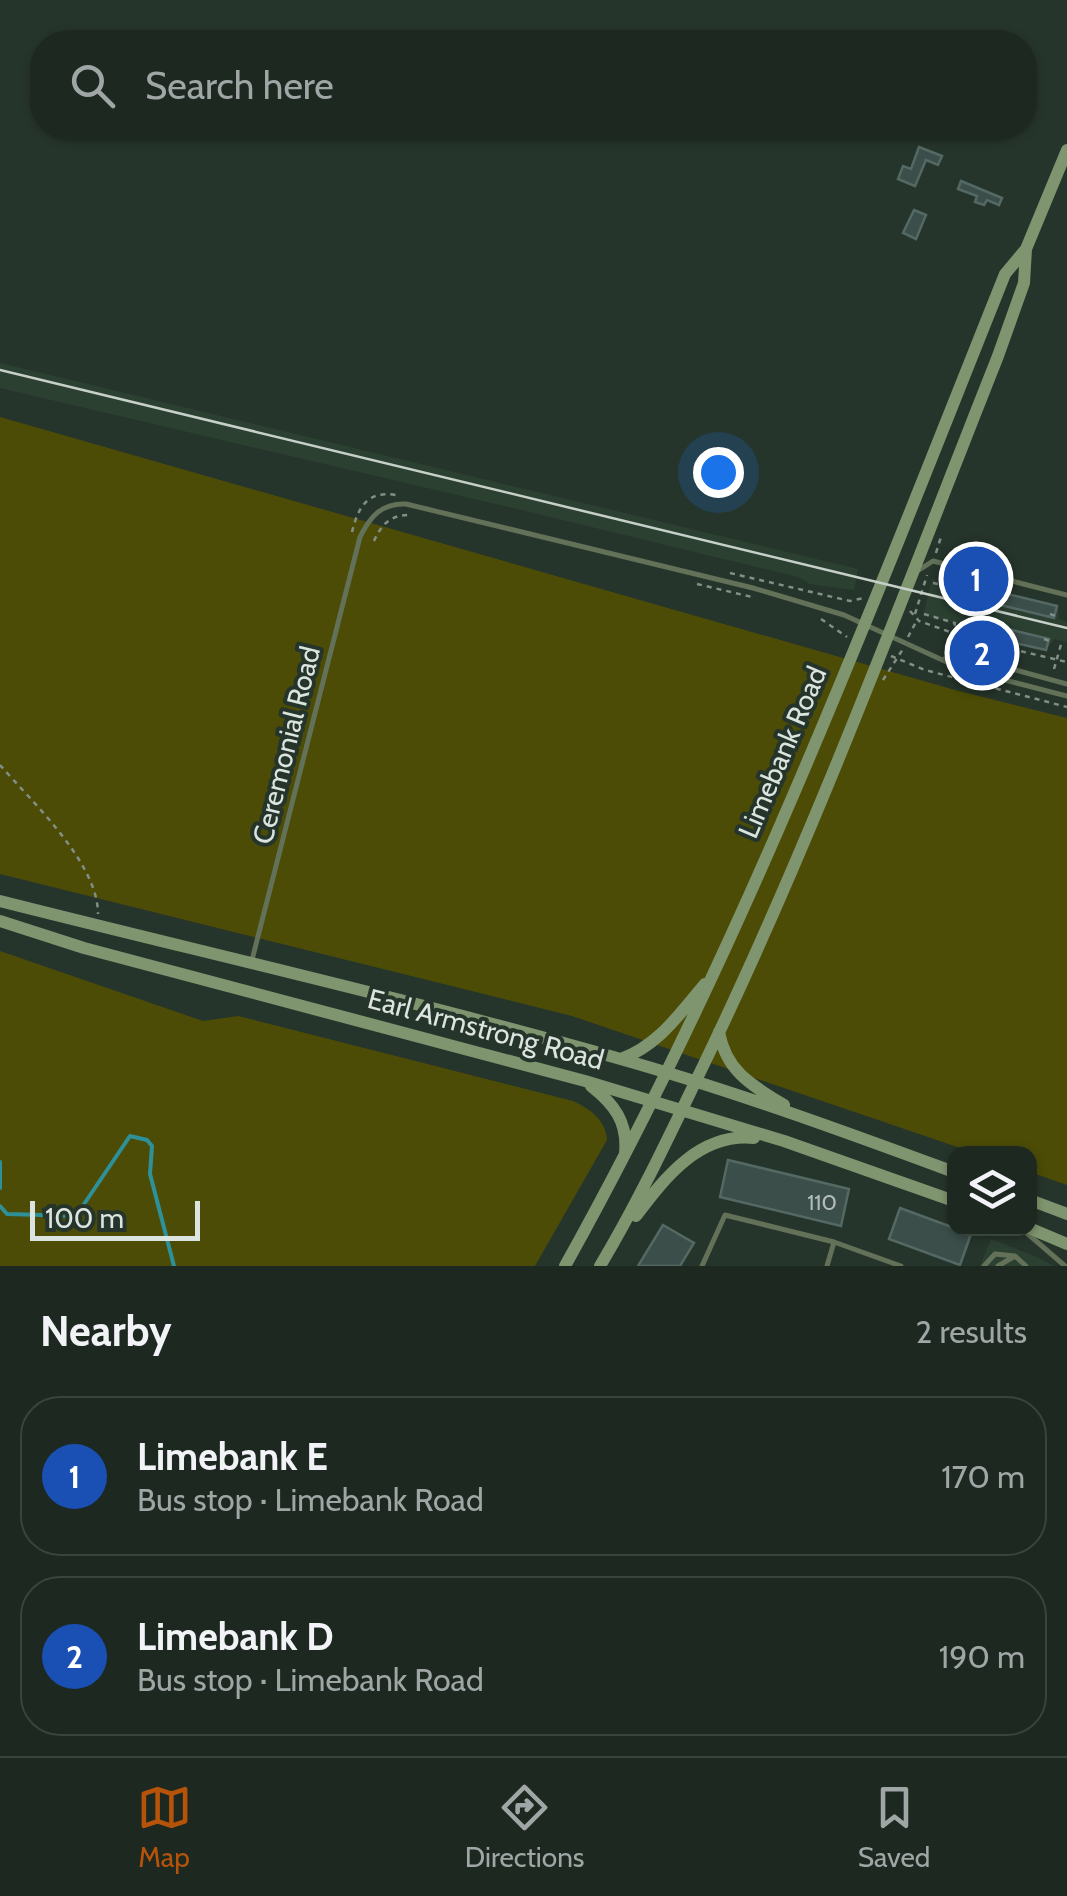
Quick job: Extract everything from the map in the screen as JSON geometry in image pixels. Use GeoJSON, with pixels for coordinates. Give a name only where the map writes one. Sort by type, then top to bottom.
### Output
{"type":"FeatureCollection","features":[{"type":"Feature","properties":{"kind":"main road","name":"Limebank Road"},"geometry":{"type":"LineString","coordinates":[[565,1266],[624,1160],[716,971],[864,622],[1005,274],[1026,249],[1067,150]]}},
{"type":"Feature","properties":{"kind":"main road","name":"Limebank Road"},"geometry":{"type":"LineString","coordinates":[[600,1266],[682,1110],[798,853],[1024,283],[1026,249]]}},
{"type":"Feature","properties":{"kind":"main road","name":"Earl Armstrong Road"},"geometry":{"type":"LineString","coordinates":[[0,901],[621,1059],[804,1117],[947,1169]]}},
{"type":"Feature","properties":{"kind":"main road","name":"Earl Armstrong Road"},"geometry":{"type":"LineString","coordinates":[[0,922],[84,948],[585,1081],[784,1141],[947,1199]]}},
{"type":"Feature","properties":{"kind":"main road"},"geometry":{"type":"LineString","coordinates":[[621,1059],[655,1040],[716,971]]}},
{"type":"Feature","properties":{"kind":"main road"},"geometry":{"type":"LineString","coordinates":[[719,1032],[726,1058],[736,1072],[804,1117]]}},
{"type":"Feature","properties":{"kind":"main road"},"geometry":{"type":"LineString","coordinates":[[585,1081],[606,1098],[621,1118],[626,1138],[624,1160]]}},
{"type":"Feature","properties":{"kind":"main road"},"geometry":{"type":"LineString","coordinates":[[610,1249],[656,1190],[699,1149],[737,1136],[784,1141]]}},
{"type":"Feature","properties":{"kind":"main road"},"geometry":{"type":"LineString","coordinates":[[1037,1203],[1067,1214]]}},
{"type":"Feature","properties":{"kind":"main road"},"geometry":{"type":"LineString","coordinates":[[1037,1231],[1067,1244]]}},
{"type":"Feature","properties":{"kind":"lane","name":"Ceremonial Road"},"geometry":{"type":"LineString","coordinates":[[252,963],[360,537],[367,522],[380,510],[406,504],[752,588],[864,622]]}},
{"type":"Feature","properties":{"kind":"lane"},"geometry":{"type":"LineString","coordinates":[[907,583],[934,558],[1067,595]]}},
{"type":"Feature","properties":{"kind":"lane"},"geometry":{"type":"LineString","coordinates":[[864,622],[962,669],[1067,696]]}},
{"type":"Feature","properties":{"kind":"lane"},"geometry":{"type":"LineString","coordinates":[[944,659],[968,657],[1067,684]]}},
{"type":"Feature","properties":{"kind":"lane"},"geometry":{"type":"LineString","coordinates":[[702,1266],[725,1215],[834,1242],[901,1266]]}},
{"type":"Feature","properties":{"kind":"lane"},"geometry":{"type":"LineString","coordinates":[[1029,1236],[1064,1266]]}},
{"type":"Feature","properties":{"kind":"lane"},"geometry":{"type":"LineString","coordinates":[[828,1266],[834,1242]]}},
{"type":"Feature","properties":{"kind":"lane"},"geometry":{"type":"LineString","coordinates":[[984,1266],[995,1254],[1015,1256],[1026,1266]]}},
{"type":"Feature","properties":{"kind":"lane"},"geometry":{"type":"LineString","coordinates":[[998,1266],[1015,1256]]}},
{"type":"Feature","properties":{"kind":"path"},"geometry":{"type":"LineString","coordinates":[[374,541],[380,528],[392,518],[417,516]]}},
{"type":"Feature","properties":{"kind":"path"},"geometry":{"type":"LineString","coordinates":[[934,558],[915,618],[974,640],[1067,662]]}},
{"type":"Feature","properties":{"kind":"path"},"geometry":{"type":"LineString","coordinates":[[933,583],[959,588],[961,579]]}},
{"type":"Feature","properties":{"kind":"path"},"geometry":{"type":"LineString","coordinates":[[682,580],[756,598]]}},
{"type":"Feature","properties":{"kind":"path"},"geometry":{"type":"LineString","coordinates":[[985,596],[988,586]]}},
{"type":"Feature","properties":{"kind":"path"},"geometry":{"type":"LineString","coordinates":[[924,614],[955,623],[951,642]]}},
{"type":"Feature","properties":{"kind":"path"},"geometry":{"type":"LineString","coordinates":[[1050,614],[1056,616]]}},
{"type":"Feature","properties":{"kind":"path"},"geometry":{"type":"LineString","coordinates":[[820,617],[830,628],[849,638]]}},
{"type":"Feature","properties":{"kind":"path"},"geometry":{"type":"LineString","coordinates":[[972,647],[977,626]]}},
{"type":"Feature","properties":{"kind":"path"},"geometry":{"type":"LineString","coordinates":[[1044,639],[1050,641]]}},
{"type":"Feature","properties":{"kind":"path"},"geometry":{"type":"LineString","coordinates":[[1054,669],[1062,641]]}},
{"type":"Feature","properties":{"kind":"path"},"geometry":{"type":"LineString","coordinates":[[887,655],[924,670],[1067,707]]}},
{"type":"Feature","properties":{"kind":"path"},"geometry":{"type":"LineString","coordinates":[[0,765],[70,846],[92,883],[98,902],[98,926]]}},
{"type":"Feature","properties":{"kind":"shaded area"},"geometry":{"type":"Polygon","coordinates":[[[0,363],[858,569],[854,590],[810,584],[798,577],[513,508],[0,388],[0,363]]]}},
{"type":"Feature","properties":{"kind":"shaded area"},"geometry":{"type":"Polygon","coordinates":[[[0,417],[955,690],[1067,718],[1067,1185],[1037,1174],[1037,1146],[954,1146],[572,1016],[0,874],[0,417]]]}},
{"type":"Feature","properties":{"kind":"shaded area"},"geometry":{"type":"Polygon","coordinates":[[[932,579],[993,598],[995,591],[1058,606],[1059,619],[1067,622],[1067,642],[1054,639],[1046,650],[984,636],[985,629],[923,616],[932,579]]]}},
{"type":"Feature","properties":{"kind":"shaded area"},"geometry":{"type":"Polygon","coordinates":[[[0,951],[203,1021],[238,1016],[573,1101],[596,1116],[607,1140],[535,1266],[0,1266],[0,951]]]}},
{"type":"Feature","properties":{"kind":"shaded area"},"geometry":{"type":"Polygon","coordinates":[[[991,1239],[1039,1258],[1054,1266],[980,1266],[991,1239]]]}},
{"type":"Feature","properties":{"kind":"building"},"geometry":{"type":"Polygon","coordinates":[[[919,147],[942,156],[938,165],[926,160],[915,186],[898,179],[903,166],[911,169],[919,147]]]}},
{"type":"Feature","properties":{"kind":"building"},"geometry":{"type":"Polygon","coordinates":[[[961,181],[1002,198],[999,205],[987,200],[984,205],[975,202],[977,196],[958,189],[961,181]]]}},
{"type":"Feature","properties":{"kind":"building"},"geometry":{"type":"Polygon","coordinates":[[[914,210],[926,215],[916,239],[903,233],[914,210]]]}},
{"type":"Feature","properties":{"kind":"building"},"geometry":{"type":"Polygon","coordinates":[[[995,591],[1057,606],[1054,618],[992,603],[995,591]]]}},
{"type":"Feature","properties":{"kind":"building"},"geometry":{"type":"Polygon","coordinates":[[[987,624],[1049,639],[1046,650],[984,636],[987,624]]]}},
{"type":"Feature","properties":{"kind":"building"},"geometry":{"type":"Polygon","coordinates":[[[728,1160],[849,1189],[841,1226],[720,1197],[728,1160]]]}},
{"type":"Feature","properties":{"kind":"building"},"geometry":{"type":"Polygon","coordinates":[[[900,1208],[947,1225],[947,1236],[970,1236],[960,1265],[889,1239],[900,1208]]]}},
{"type":"Feature","properties":{"kind":"building"},"geometry":{"type":"Polygon","coordinates":[[[663,1225],[694,1243],[680,1266],[638,1266],[663,1225]]]}},
{"type":"Feature","properties":{"kind":"waterway"},"geometry":{"type":"LineString","coordinates":[[0,1206],[7,1214],[76,1216],[130,1136],[147,1140],[152,1146],[150,1174],[174,1266]]}},
{"type":"Feature","properties":{"kind":"waterway"},"geometry":{"type":"LineString","coordinates":[[0,1162],[0,1188]]}},
{"type":"Feature","properties":{"kind":"tram line"},"geometry":{"type":"LineString","coordinates":[[0,370],[1067,628]]}},
{"type":"Feature","properties":{"kind":"place","name":"Limebank E"},"geometry":{"type":"Point","coordinates":[976,579]}},
{"type":"Feature","properties":{"kind":"place","name":"Limebank D"},"geometry":{"type":"Point","coordinates":[982,653]}}]}
